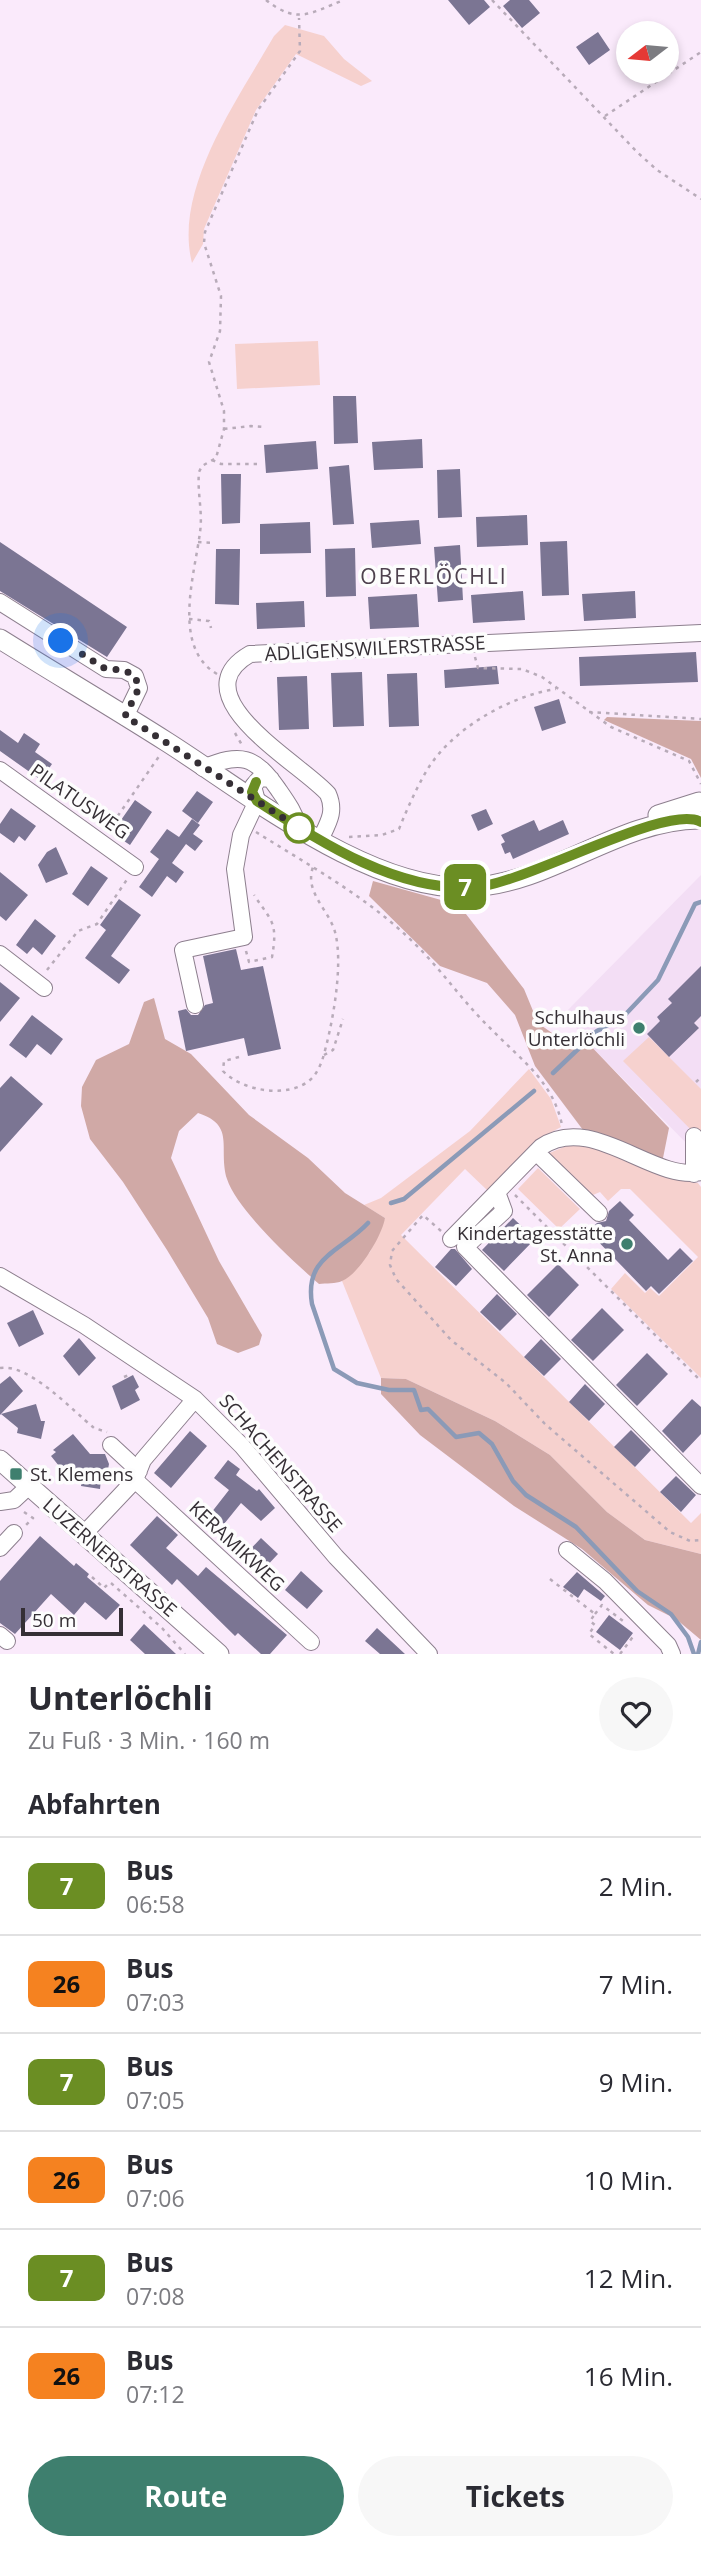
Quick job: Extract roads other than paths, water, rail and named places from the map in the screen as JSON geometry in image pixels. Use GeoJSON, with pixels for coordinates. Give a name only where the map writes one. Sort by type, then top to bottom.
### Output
{"type":"FeatureCollection","features":[{"type":"Feature","properties":{"kind":"main road"},"geometry":{"type":"LineString","coordinates":[[0,639],[299,828],[388,873],[426,884],[471,888],[519,878],[643,827],[663,813],[700,805]]}},
{"type":"Feature","properties":{"kind":"main road","name":"LUZERNERSTRASSE"},"geometry":{"type":"LineString","coordinates":[[0,1461],[219,1654]]}},
{"type":"Feature","properties":{"kind":"street"},"geometry":{"type":"LineString","coordinates":[[0,602],[106,669],[124,670],[135,676],[139,688],[125,716]]}},
{"type":"Feature","properties":{"kind":"street","name":"ADLIGENSWILERSTRASSE"},"geometry":{"type":"LineString","coordinates":[[320,840],[332,816],[333,805],[328,794],[241,718],[228,691],[227,680],[238,661],[250,654],[701,633]]}},
{"type":"Feature","properties":{"kind":"street"},"geometry":{"type":"LineString","coordinates":[[203,768],[215,763],[249,759],[264,768],[294,812],[299,828]]}},
{"type":"Feature","properties":{"kind":"street","name":"PILATUSWEG"},"geometry":{"type":"LineString","coordinates":[[0,770],[135,867]]}},
{"type":"Feature","properties":{"kind":"street"},"geometry":{"type":"LineString","coordinates":[[195,1005],[183,950],[244,937],[235,869],[245,825],[257,801],[252,792],[256,782],[265,777],[271,779]]}},
{"type":"Feature","properties":{"kind":"street"},"geometry":{"type":"LineString","coordinates":[[0,954],[41,985]]}},
{"type":"Feature","properties":{"kind":"street"},"geometry":{"type":"LineString","coordinates":[[451,1239],[547,1143],[564,1137],[591,1139],[698,1173],[694,1136]]}},
{"type":"Feature","properties":{"kind":"street"},"geometry":{"type":"LineString","coordinates":[[536,1152],[599,1213]]}},
{"type":"Feature","properties":{"kind":"street"},"geometry":{"type":"LineString","coordinates":[[501,1189],[504,1211],[465,1247],[701,1486]]}},
{"type":"Feature","properties":{"kind":"street"},"geometry":{"type":"LineString","coordinates":[[0,1276],[84,1325],[195,1399]]}},
{"type":"Feature","properties":{"kind":"street","name":"SCHACHENSTRASSE"},"geometry":{"type":"LineString","coordinates":[[83,1535],[137,1476],[143,1460],[195,1399],[242,1446],[336,1557],[429,1654]]}},
{"type":"Feature","properties":{"kind":"street","name":"KERAMIKWEG"},"geometry":{"type":"LineString","coordinates":[[114,1440],[137,1476],[311,1642]]}},
{"type":"Feature","properties":{"kind":"street"},"geometry":{"type":"LineString","coordinates":[[0,1502],[15,1500],[29,1486]]}},
{"type":"Feature","properties":{"kind":"street"},"geometry":{"type":"LineString","coordinates":[[0,1548],[14,1533]]}},
{"type":"Feature","properties":{"kind":"street"},"geometry":{"type":"LineString","coordinates":[[567,1550],[605,1581],[668,1644],[672,1654]]}},
{"type":"Feature","properties":{"kind":"waterway"},"geometry":{"type":"LineString","coordinates":[[553,1073],[597,1031],[623,1017],[658,980],[695,904],[701,902]]}},
{"type":"Feature","properties":{"kind":"waterway"},"geometry":{"type":"LineString","coordinates":[[391,1203],[404,1199],[534,1091]]}},
{"type":"Feature","properties":{"kind":"waterway"},"geometry":{"type":"LineString","coordinates":[[368,1223],[327,1256],[314,1275],[312,1304],[334,1369],[357,1383],[389,1390],[414,1390],[421,1410],[428,1409],[456,1437],[479,1433],[492,1444],[513,1481],[526,1495],[576,1527],[637,1591],[671,1614],[688,1637],[694,1654]]}},
{"type":"Feature","properties":{"kind":"waterway"},"geometry":{"type":"LineString","coordinates":[[698,1654],[701,1642]]}},
{"type":"Feature","properties":{"kind":"place","name":"Schulhaus Unterlöchli"},"geometry":{"type":"Point","coordinates":[639,1028]}},
{"type":"Feature","properties":{"kind":"place","name":"Kindertagesstätte St. Anna"},"geometry":{"type":"Point","coordinates":[627,1244]}},
{"type":"Feature","properties":{"kind":"place","name":"St. Klemens"},"geometry":{"type":"Point","coordinates":[16,1474]}},
{"type":"Feature","properties":{"kind":"district","name":"OBERLÖCHLI"},"geometry":{"type":"Point","coordinates":[434,577]}}]}
